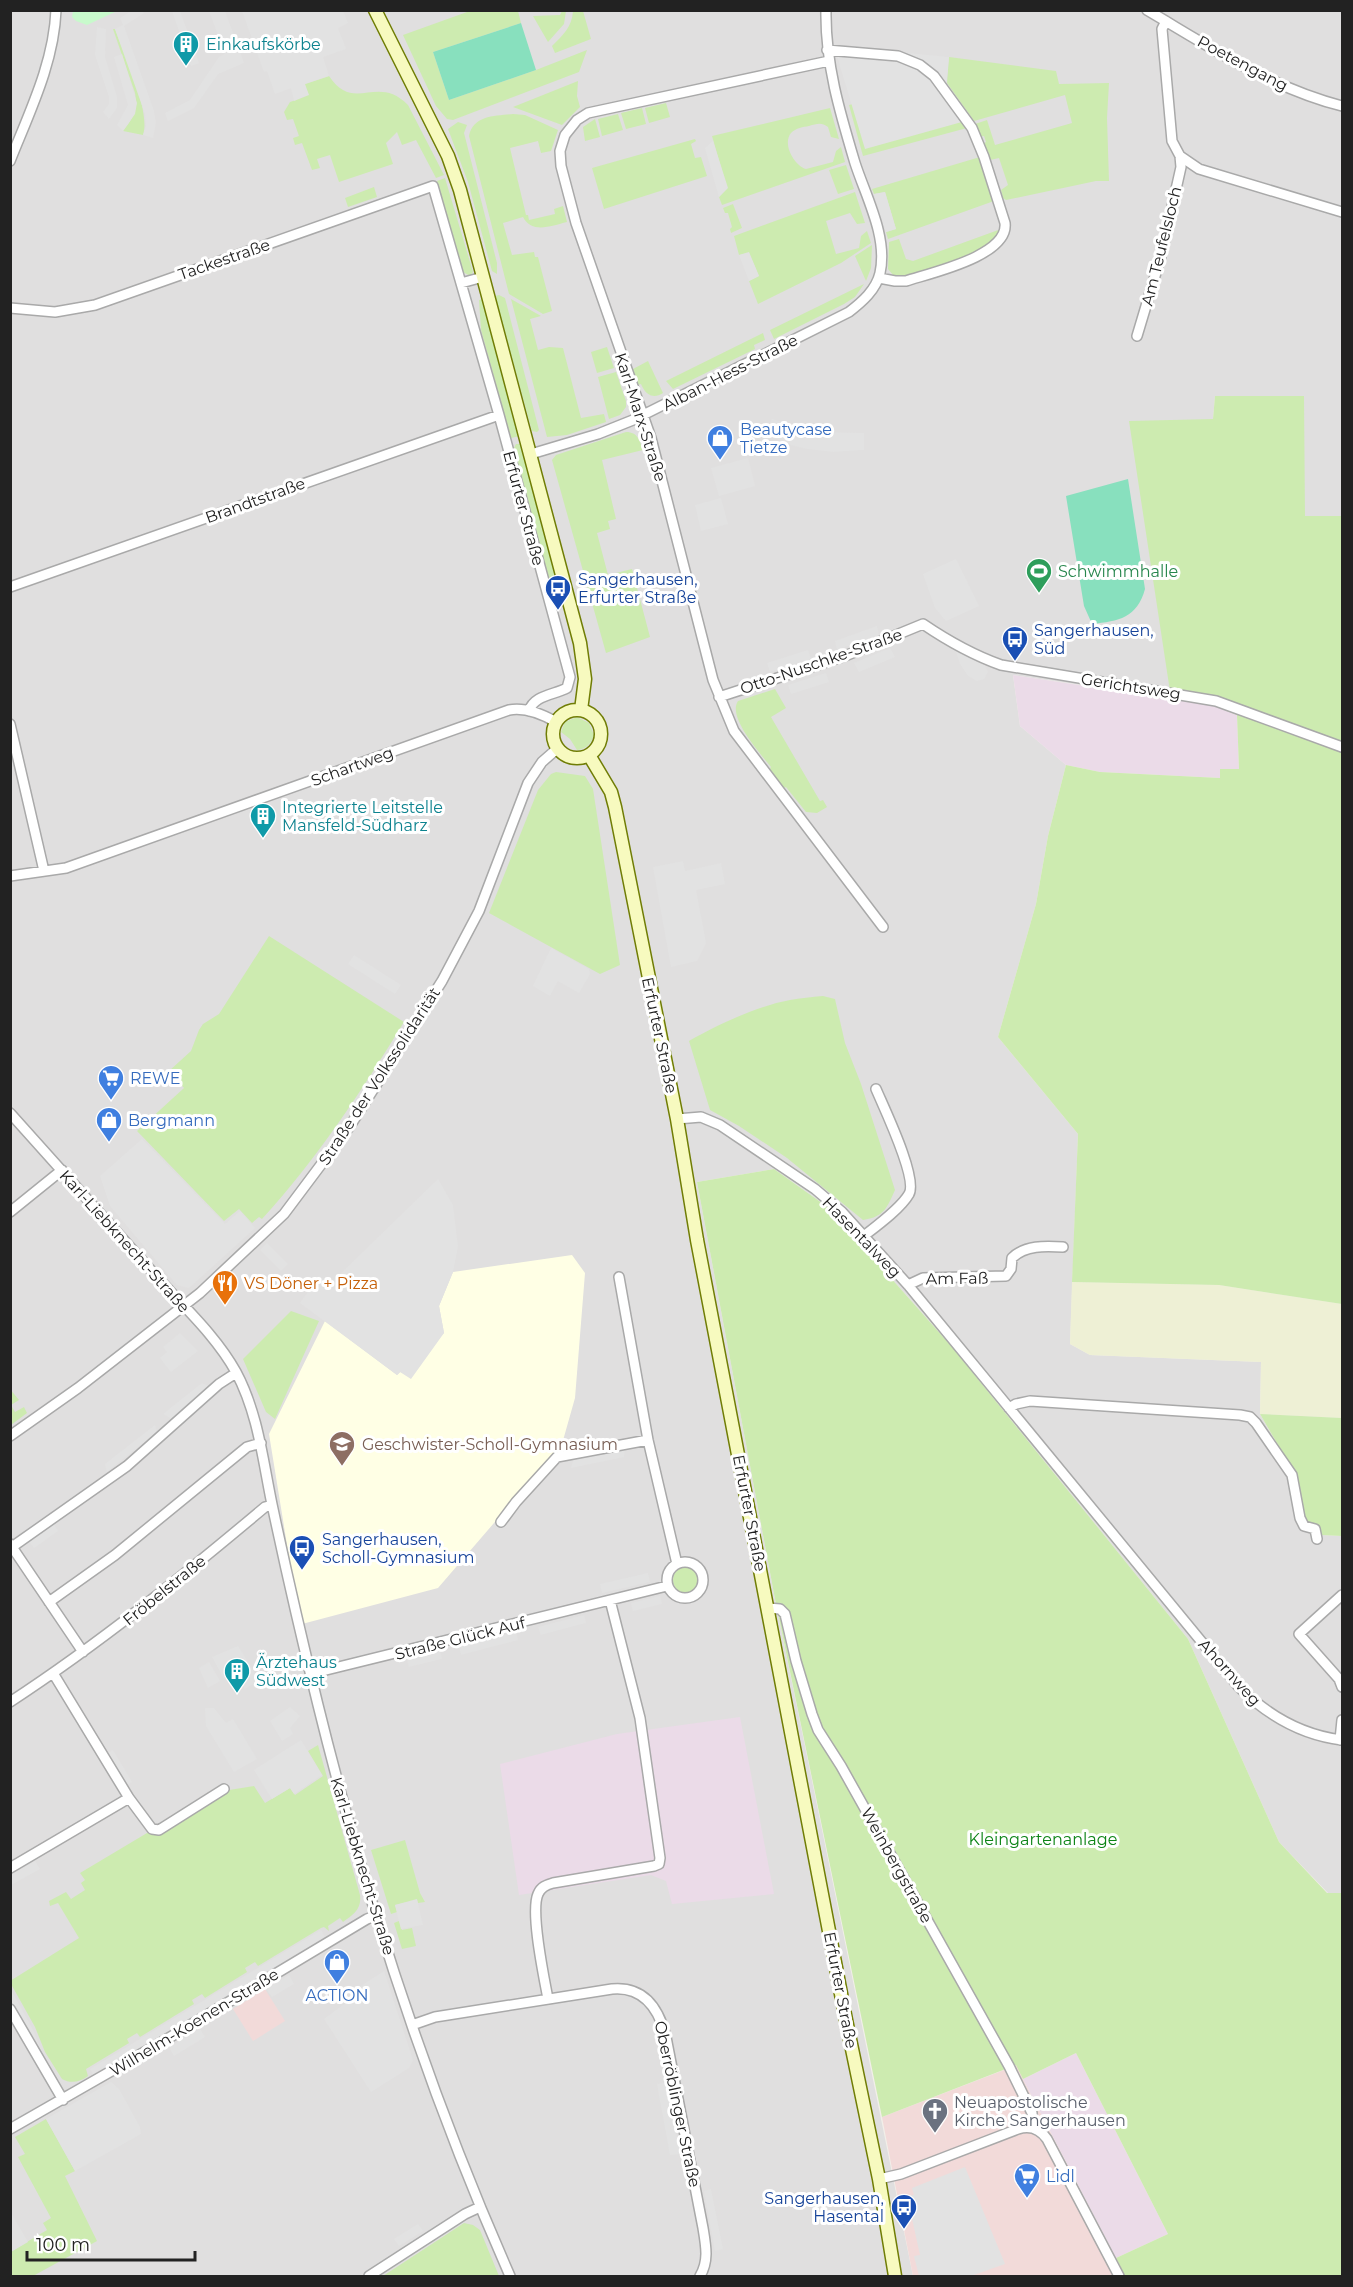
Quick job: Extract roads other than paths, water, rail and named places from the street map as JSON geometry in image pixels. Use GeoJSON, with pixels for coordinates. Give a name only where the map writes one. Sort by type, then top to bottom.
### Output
{"type":"FeatureCollection","features":[{"type":"Feature","properties":{"kind":"main road","name":"Erfurter Straße"},"geometry":{"type":"LineString","coordinates":[[375,10],[453,167],[582,652],[585,679],[581,710]]}},
{"type":"Feature","properties":{"kind":"main road"},"geometry":{"type":"LineString","coordinates":[[581,710],[596,718],[601,729],[599,744],[590,755],[573,758],[558,748],[553,736],[556,722],[565,713],[581,710]]}},
{"type":"Feature","properties":{"kind":"main road","name":"Erfurter Straße"},"geometry":{"type":"LineString","coordinates":[[590,755],[611,792],[615,807],[677,1119],[696,1240],[879,2179],[895,2277]]}},
{"type":"Feature","properties":{"kind":"street"},"geometry":{"type":"LineString","coordinates":[[10,161],[40,87],[49,57],[56,10]]}},
{"type":"Feature","properties":{"kind":"street"},"geometry":{"type":"LineString","coordinates":[[826,10],[827,50],[829,61],[855,161],[881,242],[882,262],[879,278],[895,282],[906,281],[977,257],[994,246],[1005,233],[1005,223],[972,128],[934,76],[920,65],[898,56],[827,50]]}},
{"type":"Feature","properties":{"kind":"street","name":"Poetengang"},"geometry":{"type":"LineString","coordinates":[[1147,10],[1257,74],[1305,94],[1342,106]]}},
{"type":"Feature","properties":{"kind":"street","name":"Am Teufelsloch"},"geometry":{"type":"LineString","coordinates":[[1137,336],[1161,256],[1181,167],[1180,156],[1172,141],[1162,29],[1166,21]]}},
{"type":"Feature","properties":{"kind":"street","name":"Karl-Marx-Straße"},"geometry":{"type":"LineString","coordinates":[[829,61],[593,111],[577,120],[565,135],[560,148],[560,159],[576,224],[643,415],[718,697],[734,730],[883,927]]}},
{"type":"Feature","properties":{"kind":"street","name":"Am Teufelsloch"},"geometry":{"type":"LineString","coordinates":[[1180,156],[1199,169],[1342,212]]}},
{"type":"Feature","properties":{"kind":"street","name":"Erfurter Straße"},"geometry":{"type":"LineString","coordinates":[[433,186],[499,415],[570,677],[567,688],[538,700],[531,706],[530,711]]}},
{"type":"Feature","properties":{"kind":"street","name":"Tackestraße"},"geometry":{"type":"LineString","coordinates":[[10,308],[55,312],[95,305],[433,186]]}},
{"type":"Feature","properties":{"kind":"street"},"geometry":{"type":"LineString","coordinates":[[461,283],[483,277]]}},
{"type":"Feature","properties":{"kind":"street","name":"Alban-Hess-Straße"},"geometry":{"type":"LineString","coordinates":[[531,454],[598,434],[643,415],[849,312],[870,293],[879,278]]}},
{"type":"Feature","properties":{"kind":"street","name":"Brandtstraße"},"geometry":{"type":"LineString","coordinates":[[10,587],[499,415]]}},
{"type":"Feature","properties":{"kind":"street","name":"Otto-Nuschke-Straße"},"geometry":{"type":"LineString","coordinates":[[718,697],[838,658],[923,624]]}},
{"type":"Feature","properties":{"kind":"street","name":"Gerichtsweg"},"geometry":{"type":"LineString","coordinates":[[923,624],[946,640],[976,656],[1001,665],[1216,701],[1342,747]]}},
{"type":"Feature","properties":{"kind":"street","name":"Schartweg"},"geometry":{"type":"LineString","coordinates":[[10,876],[66,868],[513,709],[530,711],[556,722]]}},
{"type":"Feature","properties":{"kind":"street"},"geometry":{"type":"LineString","coordinates":[[10,724],[44,871]]}},
{"type":"Feature","properties":{"kind":"street","name":"Straße der Volkssolidarität"},"geometry":{"type":"LineString","coordinates":[[10,1436],[184,1306],[247,1251],[284,1214],[350,1126],[442,981],[479,911],[528,783],[543,762],[558,748]]}},
{"type":"Feature","properties":{"kind":"street"},"geometry":{"type":"LineString","coordinates":[[865,1235],[904,1200],[911,1187],[908,1167],[876,1089]]}},
{"type":"Feature","properties":{"kind":"street","name":"Karl-Liebknecht-Straße"},"geometry":{"type":"LineString","coordinates":[[10,1113],[212,1339],[236,1373],[249,1402],[261,1443],[272,1505],[310,1674],[341,1795],[412,2025],[454,2141],[510,2277]]}},
{"type":"Feature","properties":{"kind":"street","name":"Hasentalweg"},"geometry":{"type":"LineString","coordinates":[[677,1119],[701,1117],[729,1130],[815,1189],[842,1212],[908,1285],[1188,1625]]}},
{"type":"Feature","properties":{"kind":"street"},"geometry":{"type":"LineString","coordinates":[[10,1212],[62,1170]]}},
{"type":"Feature","properties":{"kind":"street","name":"Am Faß"},"geometry":{"type":"LineString","coordinates":[[908,1285],[923,1278],[1006,1276],[1011,1269],[1012,1258],[1016,1254],[1044,1246],[1063,1247]]}},
{"type":"Feature","properties":{"kind":"street"},"geometry":{"type":"LineString","coordinates":[[619,1277],[648,1440],[677,1564]]}},
{"type":"Feature","properties":{"kind":"street"},"geometry":{"type":"LineString","coordinates":[[83,1652],[11,1546],[127,1466],[219,1384],[236,1373]]}},
{"type":"Feature","properties":{"kind":"street"},"geometry":{"type":"LineString","coordinates":[[1009,1408],[1030,1401],[1228,1414],[1250,1418],[1262,1431],[1292,1475],[1300,1518],[1304,1526],[1315,1529],[1317,1539]]}},
{"type":"Feature","properties":{"kind":"street"},"geometry":{"type":"LineString","coordinates":[[501,1522],[557,1457],[648,1440]]}},
{"type":"Feature","properties":{"kind":"street"},"geometry":{"type":"LineString","coordinates":[[49,1602],[116,1555],[247,1447],[261,1443]]}},
{"type":"Feature","properties":{"kind":"street","name":"Fröbelstraße"},"geometry":{"type":"LineString","coordinates":[[10,1702],[83,1652],[182,1576],[265,1507],[272,1505]]}},
{"type":"Feature","properties":{"kind":"street"},"geometry":{"type":"LineString","coordinates":[[691,1563],[699,1568],[703,1576],[702,1586],[694,1597],[684,1599],[673,1595],[667,1586],[668,1572],[677,1564],[691,1563]]}},
{"type":"Feature","properties":{"kind":"street","name":"Straße Glück Auf"},"geometry":{"type":"LineString","coordinates":[[310,1674],[667,1586]]}},
{"type":"Feature","properties":{"kind":"street"},"geometry":{"type":"LineString","coordinates":[[1342,1595],[1299,1634],[1339,1680],[1342,1687]]}},
{"type":"Feature","properties":{"kind":"street"},"geometry":{"type":"LineString","coordinates":[[548,1999],[535,1912],[537,1897],[541,1889],[553,1883],[658,1864],[660,1849],[640,1719],[610,1600]]}},
{"type":"Feature","properties":{"kind":"street","name":"Weinbergstraße"},"geometry":{"type":"LineString","coordinates":[[768,1608],[780,1609],[785,1614],[803,1686],[818,1730],[846,1775],[1009,2066],[1032,2113],[1034,2128],[1047,2139],[1119,2277]]}},
{"type":"Feature","properties":{"kind":"street","name":"Ahornweg"},"geometry":{"type":"LineString","coordinates":[[1188,1625],[1238,1686],[1261,1707],[1306,1732],[1341,1740]]}},
{"type":"Feature","properties":{"kind":"street"},"geometry":{"type":"LineString","coordinates":[[53,1673],[129,1798],[152,1829],[159,1830],[224,1789]]}},
{"type":"Feature","properties":{"kind":"street"},"geometry":{"type":"LineString","coordinates":[[1341,1740],[1342,1720]]}},
{"type":"Feature","properties":{"kind":"street"},"geometry":{"type":"LineString","coordinates":[[10,1868],[129,1798]]}},
{"type":"Feature","properties":{"kind":"street","name":"Wilhelm-Koenen-Straße"},"geometry":{"type":"LineString","coordinates":[[10,2129],[377,1915]]}},
{"type":"Feature","properties":{"kind":"street","name":"Oberröblinger Straße"},"geometry":{"type":"LineString","coordinates":[[412,2025],[435,2017],[612,1989],[624,1989],[646,1998],[660,2015],[666,2037],[706,2248],[705,2267],[699,2277]]}},
{"type":"Feature","properties":{"kind":"street"},"geometry":{"type":"LineString","coordinates":[[10,2009],[63,2100]]}},
{"type":"Feature","properties":{"kind":"street"},"geometry":{"type":"LineString","coordinates":[[879,2179],[901,2175],[1018,2129],[1034,2128]]}},
{"type":"Feature","properties":{"kind":"street"},"geometry":{"type":"LineString","coordinates":[[369,2277],[465,2214],[480,2207]]}},
{"type":"Feature","properties":{"kind":"place","name":"Einkaufskörbe"},"geometry":{"type":"Point","coordinates":[186,67]}},
{"type":"Feature","properties":{"kind":"place","name":"Beautycase Tietze"},"geometry":{"type":"Point","coordinates":[720,461]}},
{"type":"Feature","properties":{"kind":"place","name":"Schwimmhalle"},"geometry":{"type":"Point","coordinates":[1039,594]}},
{"type":"Feature","properties":{"kind":"place","name":"Sangerhausen, Erfurter Straße"},"geometry":{"type":"Point","coordinates":[558,611]}},
{"type":"Feature","properties":{"kind":"place","name":"Sangerhausen, Süd"},"geometry":{"type":"Point","coordinates":[1015,662]}},
{"type":"Feature","properties":{"kind":"place","name":"Integrierte Leitstelle Mansfeld-Südharz"},"geometry":{"type":"Point","coordinates":[263,839]}},
{"type":"Feature","properties":{"kind":"place","name":"REWE"},"geometry":{"type":"Point","coordinates":[111,1101]}},
{"type":"Feature","properties":{"kind":"place","name":"Bergmann"},"geometry":{"type":"Point","coordinates":[109,1143]}},
{"type":"Feature","properties":{"kind":"place","name":"VS Döner + Pizza"},"geometry":{"type":"Point","coordinates":[225,1306]}},
{"type":"Feature","properties":{"kind":"place","name":"Geschwister-Scholl-Gymnasium"},"geometry":{"type":"Point","coordinates":[342,1467]}},
{"type":"Feature","properties":{"kind":"place","name":"Sangerhausen, Scholl-Gymnasium"},"geometry":{"type":"Point","coordinates":[302,1571]}},
{"type":"Feature","properties":{"kind":"place","name":"Ärztehaus Südwest"},"geometry":{"type":"Point","coordinates":[237,1694]}},
{"type":"Feature","properties":{"kind":"place","name":"ACTION"},"geometry":{"type":"Point","coordinates":[337,1985]}},
{"type":"Feature","properties":{"kind":"place","name":"Neuapostolische Kirche Sangerhausen"},"geometry":{"type":"Point","coordinates":[935,2134]}},
{"type":"Feature","properties":{"kind":"place","name":"Lidl"},"geometry":{"type":"Point","coordinates":[1027,2199]}},
{"type":"Feature","properties":{"kind":"place","name":"Sangerhausen, Hasental"},"geometry":{"type":"Point","coordinates":[904,2230]}},
{"type":"Feature","properties":{"kind":"park label","name":"Kleingartenanlage"},"geometry":{"type":"Point","coordinates":[1043,1839]}}]}
